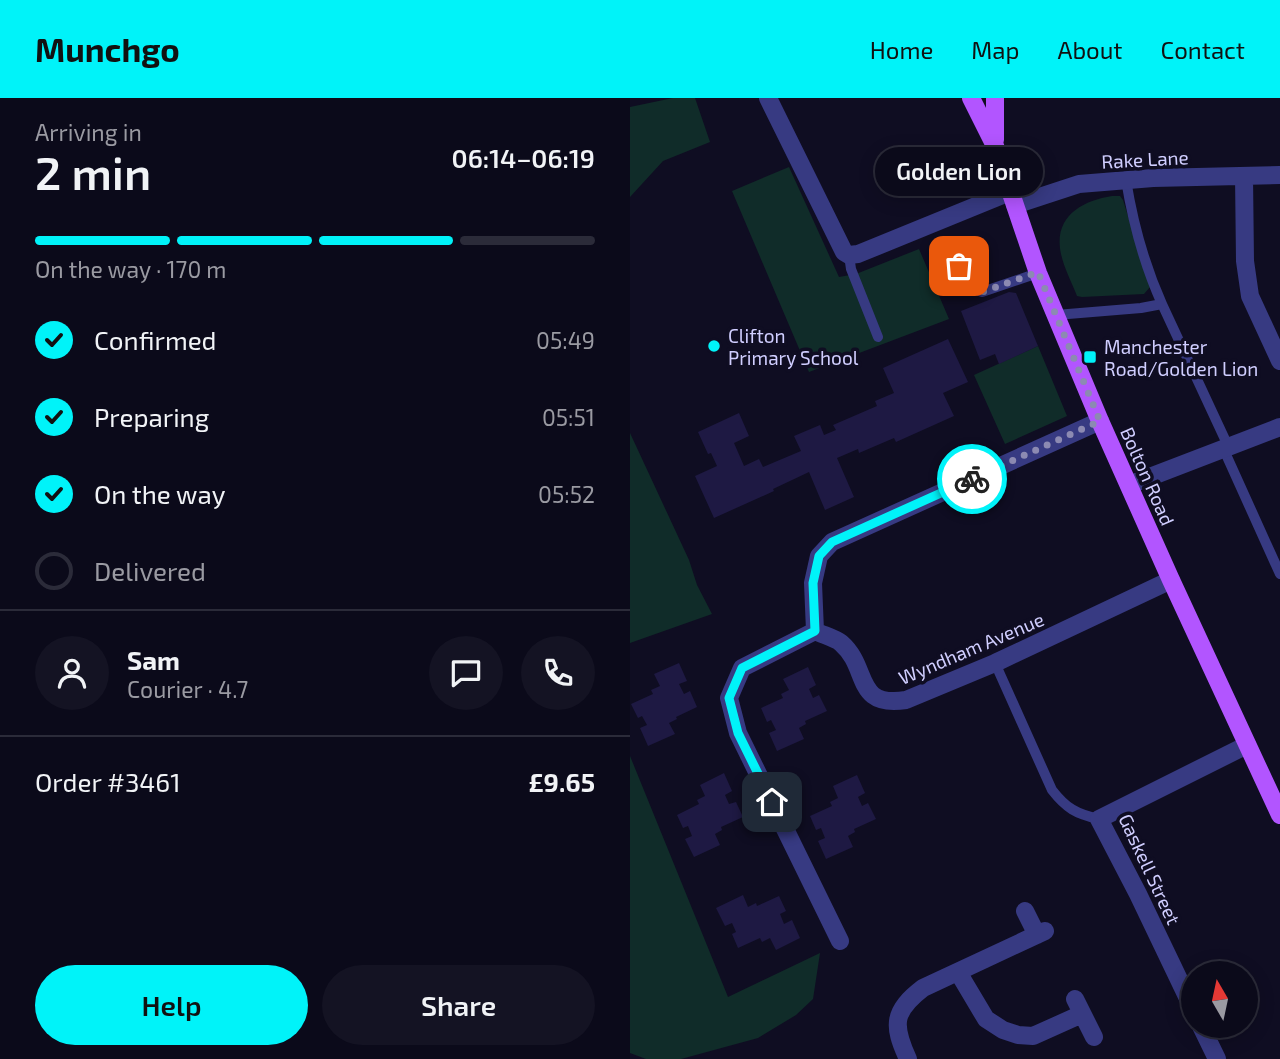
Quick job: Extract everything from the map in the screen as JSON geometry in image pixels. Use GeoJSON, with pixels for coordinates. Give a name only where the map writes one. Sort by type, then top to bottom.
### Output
{"type":"FeatureCollection","features":[{"type":"Feature","properties":{"kind":"main road","name":"Bolton Road"},"geometry":{"type":"LineString","coordinates":[[971,98],[995,146],[1038,272],[1100,421],[1280,815]]}},
{"type":"Feature","properties":{"kind":"main road","name":"Bolton Road"},"geometry":{"type":"LineString","coordinates":[[995,98],[995,146]]}},
{"type":"Feature","properties":{"kind":"street"},"geometry":{"type":"LineString","coordinates":[[768,98],[844,252],[849,255]]}},
{"type":"Feature","properties":{"kind":"street","name":"Rake Lane"},"geometry":{"type":"LineString","coordinates":[[849,255],[859,254],[1013,199],[1079,184],[1280,175]]}},
{"type":"Feature","properties":{"kind":"street"},"geometry":{"type":"LineString","coordinates":[[1244,176],[1245,261],[1251,296],[1280,360]]}},
{"type":"Feature","properties":{"kind":"street"},"geometry":{"type":"LineString","coordinates":[[841,941],[738,733],[729,698],[742,668],[815,631],[813,583],[819,556],[832,542],[1100,421]]}},
{"type":"Feature","properties":{"kind":"street"},"geometry":{"type":"LineString","coordinates":[[1129,485],[1280,427]]}},
{"type":"Feature","properties":{"kind":"street","name":"Wyndham Avenue"},"geometry":{"type":"LineString","coordinates":[[815,631],[841,642],[867,689],[876,699],[891,702],[906,700],[995,663],[1171,580]]}},
{"type":"Feature","properties":{"kind":"street","name":"Gaskell Street"},"geometry":{"type":"LineString","coordinates":[[1181,984],[1099,818],[1247,744]]}},
{"type":"Feature","properties":{"kind":"street"},"geometry":{"type":"LineString","coordinates":[[908,1059],[897,1029],[901,1010],[909,998],[923,988],[1041,933],[1025,911]]}},
{"type":"Feature","properties":{"kind":"street"},"geometry":{"type":"LineString","coordinates":[[958,972],[986,1019],[1003,1030],[1033,1036],[1079,1007],[1094,1037]]}},
{"type":"Feature","properties":{"kind":"street"},"geometry":{"type":"LineString","coordinates":[[1206,1038],[1216,1059]]}},
{"type":"Feature","properties":{"kind":"lane"},"geometry":{"type":"LineString","coordinates":[[1126,180],[1138,239],[1162,304],[1280,573]]}},
{"type":"Feature","properties":{"kind":"lane"},"geometry":{"type":"LineString","coordinates":[[951,251],[975,290],[982,292],[1038,272]]}},
{"type":"Feature","properties":{"kind":"lane"},"geometry":{"type":"LineString","coordinates":[[849,255],[851,269],[878,337]]}},
{"type":"Feature","properties":{"kind":"lane"},"geometry":{"type":"LineString","coordinates":[[1056,315],[1162,304]]}},
{"type":"Feature","properties":{"kind":"lane"},"geometry":{"type":"LineString","coordinates":[[995,663],[1052,790],[1063,804],[1085,816],[1099,818]]}},
{"type":"Feature","properties":{"kind":"green space"},"geometry":{"type":"Polygon","coordinates":[[[673,98],[695,98],[710,142],[663,161],[630,197],[630,107],[673,98]]]}},
{"type":"Feature","properties":{"kind":"green space"},"geometry":{"type":"Polygon","coordinates":[[[789,167],[839,277],[856,274],[919,249],[949,319],[809,372],[732,191],[789,167]]]}},
{"type":"Feature","properties":{"kind":"green space"},"geometry":{"type":"Polygon","coordinates":[[[1112,196],[1120,196],[1123,200],[1150,287],[1144,294],[1077,296],[1061,254],[1061,230],[1065,221],[1080,207],[1112,196]]]}},
{"type":"Feature","properties":{"kind":"green space"},"geometry":{"type":"Polygon","coordinates":[[[1038,346],[1067,416],[1005,444],[974,375],[1038,346]]]}},
{"type":"Feature","properties":{"kind":"green space"},"geometry":{"type":"Polygon","coordinates":[[[630,433],[712,614],[630,643],[630,433]]]}},
{"type":"Feature","properties":{"kind":"green space"},"geometry":{"type":"Polygon","coordinates":[[[630,756],[728,997],[820,953],[813,999],[796,1015],[758,1038],[681,1059],[646,1059],[630,1053],[630,756]]]}},
{"type":"Feature","properties":{"kind":"building"},"geometry":{"type":"Polygon","coordinates":[[[1009,292],[1016,293],[1038,346],[999,364],[995,354],[980,360],[961,311],[1009,292]]]}},
{"type":"Feature","properties":{"kind":"building"},"geometry":{"type":"Polygon","coordinates":[[[948,339],[968,382],[943,393],[954,416],[896,442],[894,438],[859,453],[858,449],[837,458],[854,497],[825,510],[809,472],[714,518],[695,476],[717,466],[698,432],[739,413],[749,436],[734,443],[744,466],[759,459],[763,467],[801,451],[794,436],[820,425],[824,435],[836,430],[833,425],[877,406],[875,401],[894,393],[883,368],[948,339]]]}},
{"type":"Feature","properties":{"kind":"building"},"geometry":{"type":"Polygon","coordinates":[[[679,663],[687,681],[679,684],[684,694],[690,691],[697,707],[669,723],[675,734],[648,746],[640,728],[647,725],[642,716],[638,718],[631,704],[653,694],[651,690],[660,686],[654,674],[679,663]]]}},
{"type":"Feature","properties":{"kind":"building"},"geometry":{"type":"Polygon","coordinates":[[[808,667],[816,685],[809,689],[813,698],[819,695],[827,711],[805,721],[806,724],[799,728],[804,739],[777,751],[769,733],[776,730],[771,720],[767,722],[761,708],[783,698],[781,694],[789,690],[783,679],[808,667]]]}},
{"type":"Feature","properties":{"kind":"building"},"geometry":{"type":"Polygon","coordinates":[[[724,773],[732,791],[725,795],[729,804],[736,802],[743,817],[721,827],[722,830],[715,834],[720,845],[694,857],[685,839],[692,836],[688,826],[683,828],[677,815],[699,804],[697,800],[705,796],[700,785],[724,773]]]}},
{"type":"Feature","properties":{"kind":"building"},"geometry":{"type":"Polygon","coordinates":[[[857,775],[865,793],[858,797],[862,806],[868,803],[876,819],[854,829],[855,832],[848,836],[853,847],[826,859],[818,841],[825,838],[821,828],[816,830],[810,816],[832,806],[830,802],[838,798],[833,786],[857,775]]]}},
{"type":"Feature","properties":{"kind":"building"},"geometry":{"type":"Polygon","coordinates":[[[743,895],[748,907],[779,896],[786,911],[780,914],[784,924],[792,920],[800,938],[776,950],[770,938],[762,942],[760,938],[738,948],[732,934],[736,932],[732,923],[725,926],[716,908],[743,895]]]}},
{"type":"Feature","properties":{"kind":"way so far"},"geometry":{"type":"LineString","coordinates":[[959,266],[975,290],[982,292],[1038,272],[1100,421],[972,479]]}},
{"type":"Feature","properties":{"kind":"place","name":"Golden Lion"},"geometry":{"type":"Point","coordinates":[959,266]}},
{"type":"Feature","properties":{"kind":"place","name":"Clifton Primary School"},"geometry":{"type":"Point","coordinates":[714,346]}},
{"type":"Feature","properties":{"kind":"place","name":"Manchester Road/Golden Lion"},"geometry":{"type":"Point","coordinates":[1090,357]}},
{"type":"Feature","properties":{"kind":"route"},"geometry":{"type":"LineString","coordinates":[[772,802],[738,733],[731,711],[729,698],[742,668],[815,631],[813,583],[819,556],[832,542],[972,479]]}}]}
